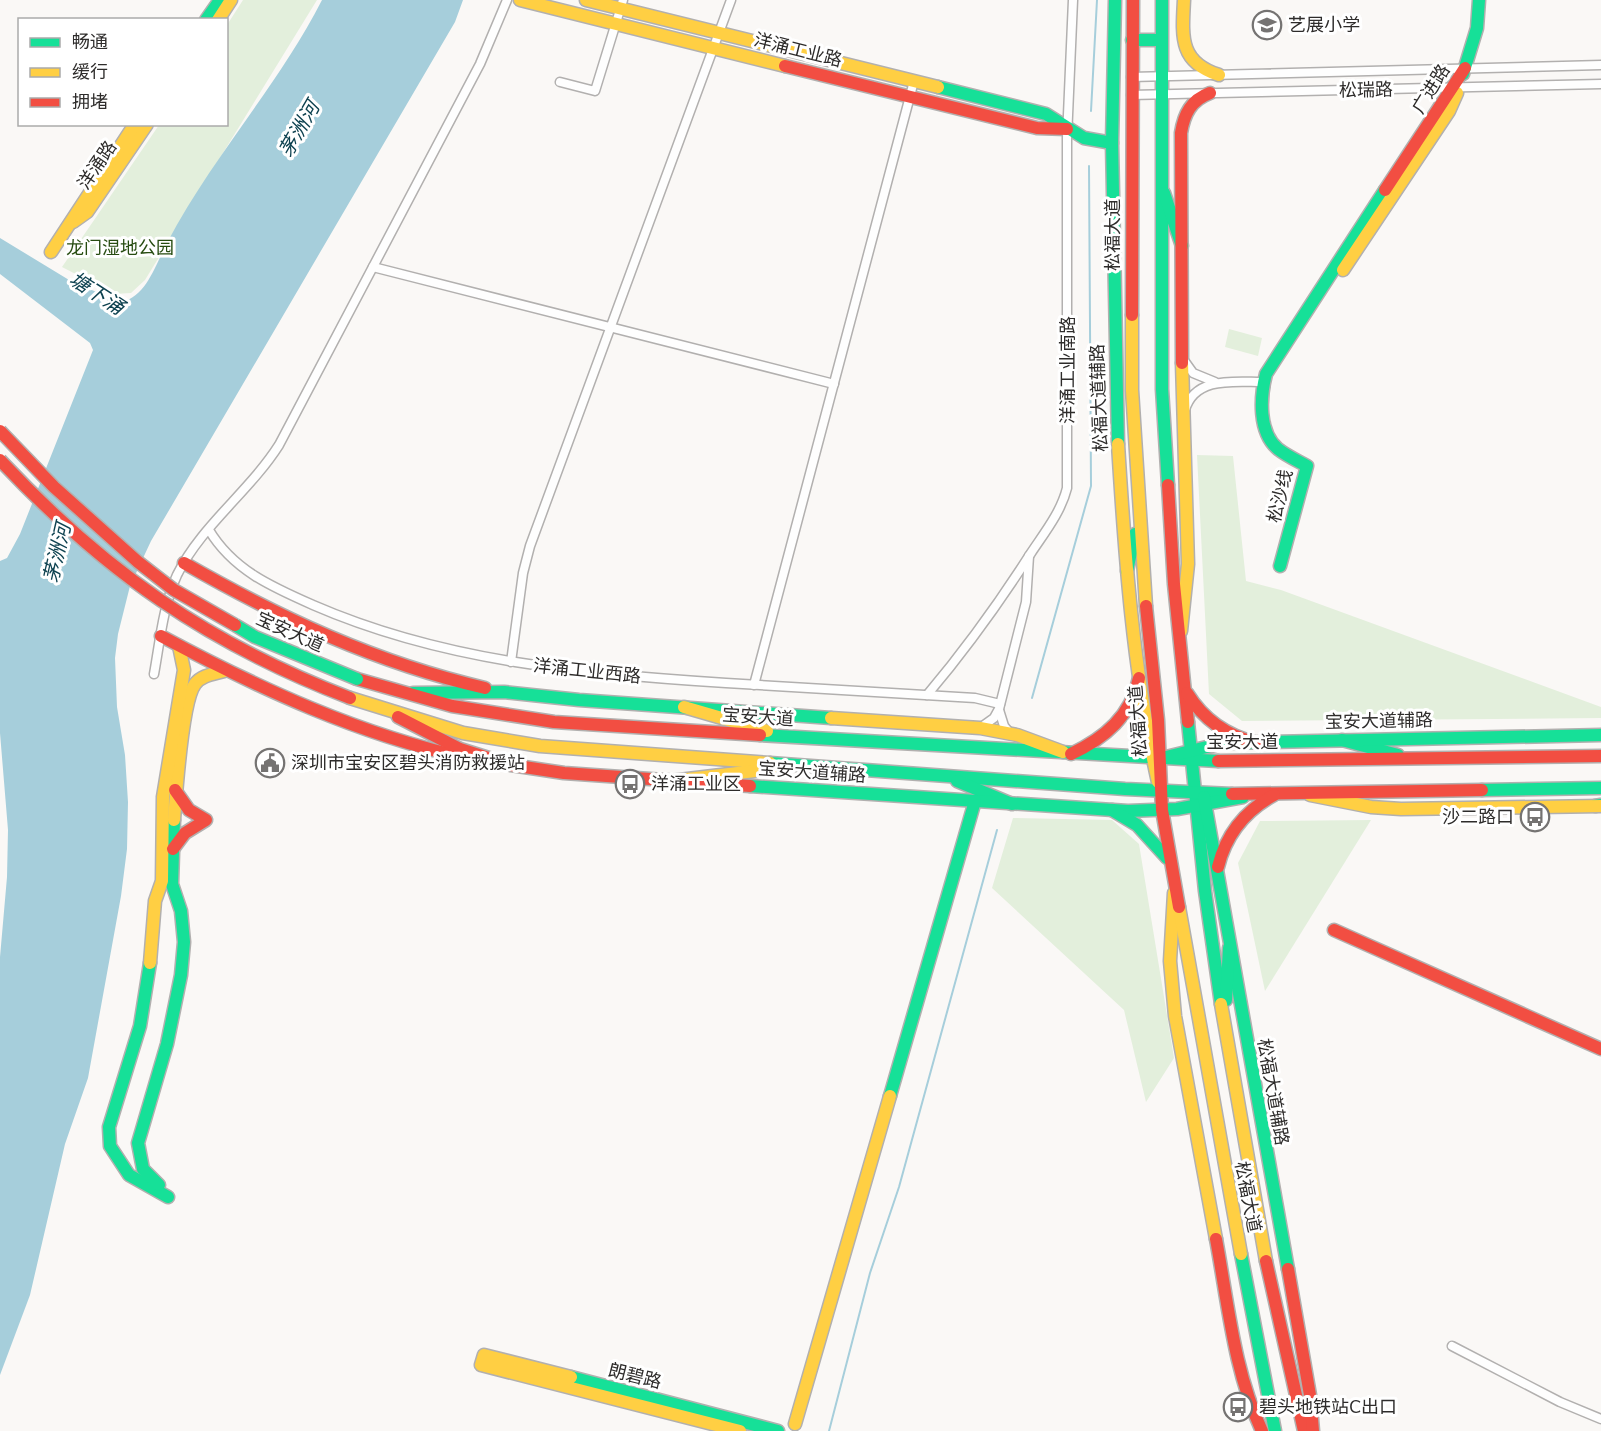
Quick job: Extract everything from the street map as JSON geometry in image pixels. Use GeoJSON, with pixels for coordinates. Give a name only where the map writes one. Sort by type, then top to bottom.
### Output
{"type":"FeatureCollection","features":[{"type":"Feature","properties":{"kind":"main road"},"geometry":{"type":"LineString","coordinates":[[207,18],[220,0]]}},
{"type":"Feature","properties":{"kind":"main road"},"geometry":{"type":"LineString","coordinates":[[219,18],[231,0]]}},
{"type":"Feature","properties":{"kind":"main road","name":"洋涌工业路"},"geometry":{"type":"LineString","coordinates":[[520,0],[1037,128],[1067,129]]}},
{"type":"Feature","properties":{"kind":"main road","name":"洋涌工业路"},"geometry":{"type":"LineString","coordinates":[[586,0],[622,4],[719,33],[1046,114],[1084,138],[1112,143]]}},
{"type":"Feature","properties":{"kind":"main road","name":"松福大道辅路"},"geometry":{"type":"LineString","coordinates":[[1115,0],[1112,143],[1116,402],[1127,571],[1145,730],[1156,759]]}},
{"type":"Feature","properties":{"kind":"main road","name":"松福大道"},"geometry":{"type":"LineString","coordinates":[[1133,0],[1131,77],[1132,390],[1138,512],[1156,759],[1174,892],[1275,1431]]}},
{"type":"Feature","properties":{"kind":"main road","name":"松福大道"},"geometry":{"type":"LineString","coordinates":[[1162,0],[1163,420],[1170,547],[1191,755],[1200,799],[1204,891],[1224,1025],[1268,1271],[1304,1431]]}},
{"type":"Feature","properties":{"kind":"main road"},"geometry":{"type":"LineString","coordinates":[[1184,0],[1183,40],[1186,53],[1202,68],[1220,75]]}},
{"type":"Feature","properties":{"kind":"main road","name":"广进路"},"geometry":{"type":"LineString","coordinates":[[1262,382],[1270,365],[1456,87],[1465,68],[1477,28],[1479,0]]}},
{"type":"Feature","properties":{"kind":"main road"},"geometry":{"type":"LineString","coordinates":[[1132,40],[1161,40]]}},
{"type":"Feature","properties":{"kind":"main road"},"geometry":{"type":"LineString","coordinates":[[1180,642],[1188,564],[1182,357],[1182,127],[1190,105],[1210,93]]}},
{"type":"Feature","properties":{"kind":"main road","name":"洋涌路"},"geometry":{"type":"LineString","coordinates":[[51,252],[73,222],[79,206],[134,126]]}},
{"type":"Feature","properties":{"kind":"main road","name":"洋涌路"},"geometry":{"type":"LineString","coordinates":[[73,222],[87,212],[146,126]]}},
{"type":"Feature","properties":{"kind":"main road"},"geometry":{"type":"LineString","coordinates":[[1161,180],[1182,246]]}},
{"type":"Feature","properties":{"kind":"main road","name":"松沙线"},"geometry":{"type":"LineString","coordinates":[[1262,382],[1263,423],[1275,446],[1307,466],[1280,566]]}},
{"type":"Feature","properties":{"kind":"main road","name":"宝安大道"},"geometry":{"type":"LineString","coordinates":[[0,431],[54,487],[138,562],[174,590],[255,637],[357,679],[463,708],[544,721],[1156,759],[1191,755],[1411,759],[1601,756]]}},
{"type":"Feature","properties":{"kind":"main road","name":"宝安大道"},"geometry":{"type":"LineString","coordinates":[[0,460],[61,521],[160,605],[265,663],[378,708],[463,733],[521,744],[1160,792],[1200,799],[1277,793],[1601,788]]}},
{"type":"Feature","properties":{"kind":"main road"},"geometry":{"type":"LineString","coordinates":[[1127,571],[1138,512]]}},
{"type":"Feature","properties":{"kind":"main road"},"geometry":{"type":"LineString","coordinates":[[184,563],[279,617],[353,649],[452,680],[519,693]]}},
{"type":"Feature","properties":{"kind":"main road"},"geometry":{"type":"LineString","coordinates":[[161,636],[224,671],[284,700],[366,732],[428,750],[500,764]]}},
{"type":"Feature","properties":{"kind":"main road"},"geometry":{"type":"LineString","coordinates":[[179,646],[184,670],[163,797],[162,881],[155,902],[148,986],[140,1026],[109,1126],[110,1146],[129,1175],[169,1195],[148,1177],[139,1165],[136,1151],[138,1134],[176,1005],[183,955],[182,916],[178,896],[172,884],[175,790],[192,691],[195,684],[205,677],[224,671]]}},
{"type":"Feature","properties":{"kind":"main road"},"geometry":{"type":"LineString","coordinates":[[398,692],[519,693],[980,728],[1010,733],[1070,755],[1099,739],[1121,719],[1131,703],[1139,678]]}},
{"type":"Feature","properties":{"kind":"main road"},"geometry":{"type":"LineString","coordinates":[[1185,689],[1200,711],[1219,727],[1240,738],[1257,743]]}},
{"type":"Feature","properties":{"kind":"main road"},"geometry":{"type":"LineString","coordinates":[[684,707],[803,738]]}},
{"type":"Feature","properties":{"kind":"main road","name":"宝安大道辅路"},"geometry":{"type":"LineString","coordinates":[[378,708],[460,749],[500,764],[556,772],[1112,810],[1162,810],[1200,799]]}},
{"type":"Feature","properties":{"kind":"main road","name":"宝安大道辅路"},"geometry":{"type":"LineString","coordinates":[[1191,755],[1223,743],[1601,735]]}},
{"type":"Feature","properties":{"kind":"main road"},"geometry":{"type":"LineString","coordinates":[[1342,740],[1411,759]]}},
{"type":"Feature","properties":{"kind":"main road"},"geometry":{"type":"LineString","coordinates":[[671,781],[804,766]]}},
{"type":"Feature","properties":{"kind":"main road"},"geometry":{"type":"LineString","coordinates":[[941,776],[1012,804]]}},
{"type":"Feature","properties":{"kind":"main road"},"geometry":{"type":"LineString","coordinates":[[173,849],[185,833],[206,819],[189,810],[175,790]]}},
{"type":"Feature","properties":{"kind":"main road"},"geometry":{"type":"LineString","coordinates":[[1218,867],[1222,849],[1233,830],[1254,808],[1277,793]]}},
{"type":"Feature","properties":{"kind":"main road"},"geometry":{"type":"LineString","coordinates":[[1303,793],[1362,806],[1401,809],[1599,806]]}},
{"type":"Feature","properties":{"kind":"main road","name":"松福大道辅路"},"geometry":{"type":"LineString","coordinates":[[1200,799],[1218,867],[1229,948],[1310,1395],[1314,1431]]}},
{"type":"Feature","properties":{"kind":"main road"},"geometry":{"type":"LineString","coordinates":[[795,1424],[975,801]]}},
{"type":"Feature","properties":{"kind":"main road"},"geometry":{"type":"LineString","coordinates":[[1112,810],[1137,825],[1169,860]]}},
{"type":"Feature","properties":{"kind":"main road"},"geometry":{"type":"LineString","coordinates":[[1174,892],[1170,961],[1175,1016],[1239,1361],[1253,1412],[1262,1431]]}},
{"type":"Feature","properties":{"kind":"main road"},"geometry":{"type":"LineString","coordinates":[[1334,930],[1601,1049]]}},
{"type":"Feature","properties":{"kind":"main road"},"geometry":{"type":"LineString","coordinates":[[1224,1025],[1229,948]]}},
{"type":"Feature","properties":{"kind":"main road","name":"朗碧路"},"geometry":{"type":"LineString","coordinates":[[740,1431],[483,1360],[778,1431]]}},
{"type":"Feature","properties":{"kind":"street"},"geometry":{"type":"LineString","coordinates":[[154,674],[170,593],[184,563],[209,530],[259,474],[279,445],[480,64],[507,0]]}},
{"type":"Feature","properties":{"kind":"street"},"geometry":{"type":"LineString","coordinates":[[511,662],[527,555],[731,0]]}},
{"type":"Feature","properties":{"kind":"street","name":"洋涌工业南路"},"geometry":{"type":"LineString","coordinates":[[927,695],[980,630],[1060,509],[1068,480],[1067,129],[1073,0]]}},
{"type":"Feature","properties":{"kind":"street"},"geometry":{"type":"LineString","coordinates":[[560,82],[595,91],[622,4]]}},
{"type":"Feature","properties":{"kind":"street","name":"松瑞路"},"geometry":{"type":"LineString","coordinates":[[1131,77],[1601,65]]}},
{"type":"Feature","properties":{"kind":"street"},"geometry":{"type":"LineString","coordinates":[[754,684],[914,81]]}},
{"type":"Feature","properties":{"kind":"street","name":"松瑞路"},"geometry":{"type":"LineString","coordinates":[[1131,95],[1601,84]]}},
{"type":"Feature","properties":{"kind":"street"},"geometry":{"type":"LineString","coordinates":[[373,267],[834,384]]}},
{"type":"Feature","properties":{"kind":"street"},"geometry":{"type":"LineString","coordinates":[[1182,357],[1193,373],[1216,382],[1262,382]]}},
{"type":"Feature","properties":{"kind":"street"},"geometry":{"type":"LineString","coordinates":[[1183,417],[1192,395],[1216,382]]}},
{"type":"Feature","properties":{"kind":"street","name":"洋涌工业西路"},"geometry":{"type":"LineString","coordinates":[[209,530],[225,554],[238,566],[304,602],[399,637],[511,662],[603,675],[975,698],[1000,706]]}},
{"type":"Feature","properties":{"kind":"street"},"geometry":{"type":"LineString","coordinates":[[980,728],[994,718],[1000,706],[1026,602],[1029,556]]}},
{"type":"Feature","properties":{"kind":"street"},"geometry":{"type":"LineString","coordinates":[[1000,706],[1002,721],[1010,733]]}},
{"type":"Feature","properties":{"kind":"street"},"geometry":{"type":"LineString","coordinates":[[1452,1346],[1560,1402],[1601,1419]]}},
{"type":"Feature","properties":{"kind":"green space","name":"龙门湿地公园"},"geometry":{"type":"Polygon","coordinates":[[[243,0],[317,0],[145,280],[131,293],[114,294],[62,267],[158,126],[228,126],[228,23],[243,0]]]}},
{"type":"Feature","properties":{"kind":"green space"},"geometry":{"type":"Polygon","coordinates":[[[1229,329],[1262,338],[1258,356],[1225,347],[1229,329]]]}},
{"type":"Feature","properties":{"kind":"green space"},"geometry":{"type":"Polygon","coordinates":[[[1197,455],[1233,456],[1246,581],[1281,590],[1601,707],[1601,718],[1242,721],[1209,694],[1197,455]]]}},
{"type":"Feature","properties":{"kind":"green space"},"geometry":{"type":"Polygon","coordinates":[[[1013,818],[1112,820],[1139,844],[1174,1058],[1146,1102],[1124,1010],[992,888],[1013,818]]]}},
{"type":"Feature","properties":{"kind":"green space"},"geometry":{"type":"Polygon","coordinates":[[[1371,820],[1265,991],[1238,863],[1260,821],[1371,820]]]}},
{"type":"Feature","properties":{"kind":"water"},"geometry":{"type":"Polygon","coordinates":[[[322,0],[463,0],[455,22],[151,541],[130,586],[118,634],[115,658],[117,707],[125,755],[128,802],[127,849],[121,896],[88,1078],[65,1144],[30,1295],[0,1375],[0,957],[7,877],[8,830],[0,733],[0,561],[7,558],[20,534],[93,350],[90,343],[0,274],[0,238],[74,283],[122,302],[131,299],[150,278],[185,211],[286,62],[322,0]]]}},
{"type":"Feature","properties":{"kind":"waterway"},"geometry":{"type":"LineString","coordinates":[[1091,111],[1097,0]]}},
{"type":"Feature","properties":{"kind":"waterway"},"geometry":{"type":"LineString","coordinates":[[1032,698],[1091,486],[1089,166]]}},
{"type":"Feature","properties":{"kind":"waterway"},"geometry":{"type":"LineString","coordinates":[[829,1431],[870,1273],[899,1187],[997,830]]}},
{"type":"Feature","properties":{"kind":"traffic: fast"},"geometry":{"type":"LineString","coordinates":[[207,18],[220,0]]}},
{"type":"Feature","properties":{"kind":"traffic: fast"},"geometry":{"type":"LineString","coordinates":[[1115,0],[1112,143],[1118,444]]}},
{"type":"Feature","properties":{"kind":"traffic: fast"},"geometry":{"type":"LineString","coordinates":[[1162,0],[1162,389],[1168,485]]}},
{"type":"Feature","properties":{"kind":"traffic: fast"},"geometry":{"type":"LineString","coordinates":[[1463,74],[1477,28],[1479,0]]}},
{"type":"Feature","properties":{"kind":"traffic: fast"},"geometry":{"type":"LineString","coordinates":[[1132,40],[1161,40]]}},
{"type":"Feature","properties":{"kind":"traffic: fast"},"geometry":{"type":"LineString","coordinates":[[938,87],[1046,114],[1084,138],[1112,143]]}},
{"type":"Feature","properties":{"kind":"traffic: fast"},"geometry":{"type":"LineString","coordinates":[[1280,566],[1307,466],[1278,449],[1271,442],[1262,414],[1266,374],[1385,190]]}},
{"type":"Feature","properties":{"kind":"traffic: fast"},"geometry":{"type":"LineString","coordinates":[[1164,193],[1182,246]]}},
{"type":"Feature","properties":{"kind":"traffic: fast"},"geometry":{"type":"LineString","coordinates":[[1127,571],[1135,534]]}},
{"type":"Feature","properties":{"kind":"traffic: fast"},"geometry":{"type":"LineString","coordinates":[[235,625],[255,637],[357,679]]}},
{"type":"Feature","properties":{"kind":"traffic: fast"},"geometry":{"type":"LineString","coordinates":[[413,693],[504,692],[579,700],[831,718]]}},
{"type":"Feature","properties":{"kind":"traffic: fast"},"geometry":{"type":"LineString","coordinates":[[1188,722],[1205,891],[1221,1004]]}},
{"type":"Feature","properties":{"kind":"traffic: fast"},"geometry":{"type":"LineString","coordinates":[[760,735],[1218,761]]}},
{"type":"Feature","properties":{"kind":"traffic: fast"},"geometry":{"type":"LineString","coordinates":[[1166,757],[1223,743],[1601,735]]}},
{"type":"Feature","properties":{"kind":"traffic: fast"},"geometry":{"type":"LineString","coordinates":[[1342,740],[1398,755]]}},
{"type":"Feature","properties":{"kind":"traffic: fast"},"geometry":{"type":"LineString","coordinates":[[770,763],[1125,789],[1232,794]]}},
{"type":"Feature","properties":{"kind":"traffic: fast"},"geometry":{"type":"LineString","coordinates":[[957,781],[1012,804]]}},
{"type":"Feature","properties":{"kind":"traffic: fast"},"geometry":{"type":"LineString","coordinates":[[750,786],[1128,811],[1177,809],[1243,797]]}},
{"type":"Feature","properties":{"kind":"traffic: fast"},"geometry":{"type":"LineString","coordinates":[[1482,790],[1601,788]]}},
{"type":"Feature","properties":{"kind":"traffic: fast"},"geometry":{"type":"LineString","coordinates":[[1204,797],[1288,1269]]}},
{"type":"Feature","properties":{"kind":"traffic: fast"},"geometry":{"type":"LineString","coordinates":[[890,1096],[975,801]]}},
{"type":"Feature","properties":{"kind":"traffic: fast"},"geometry":{"type":"LineString","coordinates":[[1595,806],[1601,805]]}},
{"type":"Feature","properties":{"kind":"traffic: fast"},"geometry":{"type":"LineString","coordinates":[[1112,810],[1137,825],[1167,858]]}},
{"type":"Feature","properties":{"kind":"traffic: fast"},"geometry":{"type":"LineString","coordinates":[[159,1185],[143,1169],[138,1143],[167,1044],[181,975],[184,942],[181,911],[172,884],[174,820]]}},
{"type":"Feature","properties":{"kind":"traffic: fast"},"geometry":{"type":"LineString","coordinates":[[1226,1000],[1229,948]]}},
{"type":"Feature","properties":{"kind":"traffic: fast"},"geometry":{"type":"LineString","coordinates":[[150,963],[140,1026],[109,1127],[110,1146],[129,1175],[168,1197]]}},
{"type":"Feature","properties":{"kind":"traffic: fast"},"geometry":{"type":"LineString","coordinates":[[1241,1254],[1275,1431]]}},
{"type":"Feature","properties":{"kind":"traffic: fast"},"geometry":{"type":"LineString","coordinates":[[571,1377],[778,1431]]}},
{"type":"Feature","properties":{"kind":"traffic: slow"},"geometry":{"type":"LineString","coordinates":[[219,18],[231,0]]}},
{"type":"Feature","properties":{"kind":"traffic: slow"},"geometry":{"type":"LineString","coordinates":[[520,0],[785,66]]}},
{"type":"Feature","properties":{"kind":"traffic: slow"},"geometry":{"type":"LineString","coordinates":[[586,0],[938,87]]}},
{"type":"Feature","properties":{"kind":"traffic: slow"},"geometry":{"type":"LineString","coordinates":[[1184,0],[1184,37],[1190,55],[1206,70],[1219,75]]}},
{"type":"Feature","properties":{"kind":"traffic: slow"},"geometry":{"type":"LineString","coordinates":[[1343,270],[1449,111],[1457,93]]}},
{"type":"Feature","properties":{"kind":"traffic: slow"},"geometry":{"type":"LineString","coordinates":[[51,252],[134,126]]}},
{"type":"Feature","properties":{"kind":"traffic: slow"},"geometry":{"type":"LineString","coordinates":[[73,222],[87,212],[146,126]]}},
{"type":"Feature","properties":{"kind":"traffic: slow"},"geometry":{"type":"LineString","coordinates":[[1132,315],[1132,390],[1146,606]]}},
{"type":"Feature","properties":{"kind":"traffic: slow"},"geometry":{"type":"LineString","coordinates":[[1181,631],[1188,564],[1182,363]]}},
{"type":"Feature","properties":{"kind":"traffic: slow"},"geometry":{"type":"LineString","coordinates":[[1118,444],[1136,656],[1158,782]]}},
{"type":"Feature","properties":{"kind":"traffic: slow"},"geometry":{"type":"LineString","coordinates":[[150,963],[155,901],[162,881],[163,797],[184,670],[179,646]]}},
{"type":"Feature","properties":{"kind":"traffic: slow"},"geometry":{"type":"LineString","coordinates":[[174,820],[180,749],[190,694],[195,684],[201,679],[224,671]]}},
{"type":"Feature","properties":{"kind":"traffic: slow"},"geometry":{"type":"LineString","coordinates":[[350,698],[463,733],[540,746],[770,763]]}},
{"type":"Feature","properties":{"kind":"traffic: slow"},"geometry":{"type":"LineString","coordinates":[[684,707],[767,731]]}},
{"type":"Feature","properties":{"kind":"traffic: slow"},"geometry":{"type":"LineString","coordinates":[[831,718],[980,728],[1017,735],[1063,752]]}},
{"type":"Feature","properties":{"kind":"traffic: slow"},"geometry":{"type":"LineString","coordinates":[[671,781],[771,769]]}},
{"type":"Feature","properties":{"kind":"traffic: slow"},"geometry":{"type":"LineString","coordinates":[[1310,795],[1371,807],[1401,809],[1601,806]]}},
{"type":"Feature","properties":{"kind":"traffic: slow"},"geometry":{"type":"LineString","coordinates":[[1174,893],[1170,961],[1175,1016],[1216,1239]]}},
{"type":"Feature","properties":{"kind":"traffic: slow"},"geometry":{"type":"LineString","coordinates":[[1179,907],[1241,1254]]}},
{"type":"Feature","properties":{"kind":"traffic: slow"},"geometry":{"type":"LineString","coordinates":[[1221,1004],[1266,1261]]}},
{"type":"Feature","properties":{"kind":"traffic: slow"},"geometry":{"type":"LineString","coordinates":[[795,1424],[890,1096]]}},
{"type":"Feature","properties":{"kind":"traffic: slow"},"geometry":{"type":"LineString","coordinates":[[571,1377],[484,1355],[481,1365],[740,1431]]}},
{"type":"Feature","properties":{"kind":"traffic: jam"},"geometry":{"type":"LineString","coordinates":[[1132,315],[1133,0]]}},
{"type":"Feature","properties":{"kind":"traffic: jam"},"geometry":{"type":"LineString","coordinates":[[785,66],[1037,128],[1067,129]]}},
{"type":"Feature","properties":{"kind":"traffic: jam"},"geometry":{"type":"LineString","coordinates":[[1385,190],[1465,68]]}},
{"type":"Feature","properties":{"kind":"traffic: jam"},"geometry":{"type":"LineString","coordinates":[[1182,363],[1181,133],[1184,120],[1193,104],[1210,93]]}},
{"type":"Feature","properties":{"kind":"traffic: jam"},"geometry":{"type":"LineString","coordinates":[[0,431],[54,487],[138,562],[174,590],[235,625]]}},
{"type":"Feature","properties":{"kind":"traffic: jam"},"geometry":{"type":"LineString","coordinates":[[0,460],[79,537],[161,600],[204,628],[250,653],[298,677],[350,698]]}},
{"type":"Feature","properties":{"kind":"traffic: jam"},"geometry":{"type":"LineString","coordinates":[[1168,485],[1174,584],[1188,722]]}},
{"type":"Feature","properties":{"kind":"traffic: jam"},"geometry":{"type":"LineString","coordinates":[[184,563],[256,602],[330,637],[406,666],[485,688]]}},
{"type":"Feature","properties":{"kind":"traffic: jam"},"geometry":{"type":"LineString","coordinates":[[1146,606],[1158,720],[1162,810],[1179,907]]}},
{"type":"Feature","properties":{"kind":"traffic: jam"},"geometry":{"type":"LineString","coordinates":[[161,636],[273,692],[350,724],[429,749],[470,759]]}},
{"type":"Feature","properties":{"kind":"traffic: jam"},"geometry":{"type":"LineString","coordinates":[[1071,754],[1095,741],[1115,724],[1130,704],[1139,678]]}},
{"type":"Feature","properties":{"kind":"traffic: jam"},"geometry":{"type":"LineString","coordinates":[[357,679],[452,706],[554,722],[760,735]]}},
{"type":"Feature","properties":{"kind":"traffic: jam"},"geometry":{"type":"LineString","coordinates":[[1187,693],[1200,711],[1217,725],[1236,736],[1257,743]]}},
{"type":"Feature","properties":{"kind":"traffic: jam"},"geometry":{"type":"LineString","coordinates":[[398,717],[460,749],[511,765],[564,773],[750,786]]}},
{"type":"Feature","properties":{"kind":"traffic: jam"},"geometry":{"type":"LineString","coordinates":[[1218,761],[1601,756]]}},
{"type":"Feature","properties":{"kind":"traffic: jam"},"geometry":{"type":"LineString","coordinates":[[173,849],[185,833],[206,820],[189,810],[175,790]]}},
{"type":"Feature","properties":{"kind":"traffic: jam"},"geometry":{"type":"LineString","coordinates":[[1232,794],[1482,790]]}},
{"type":"Feature","properties":{"kind":"traffic: jam"},"geometry":{"type":"LineString","coordinates":[[1218,867],[1226,844],[1238,825],[1254,808],[1274,795]]}},
{"type":"Feature","properties":{"kind":"traffic: jam"},"geometry":{"type":"LineString","coordinates":[[1334,930],[1601,1049]]}},
{"type":"Feature","properties":{"kind":"traffic: jam"},"geometry":{"type":"LineString","coordinates":[[1216,1239],[1238,1361],[1252,1408],[1262,1431]]}},
{"type":"Feature","properties":{"kind":"traffic: jam"},"geometry":{"type":"LineString","coordinates":[[1266,1261],[1304,1431]]}},
{"type":"Feature","properties":{"kind":"traffic: jam"},"geometry":{"type":"LineString","coordinates":[[1288,1269],[1310,1395],[1313,1431]]}},
{"type":"Feature","properties":{"kind":"place","name":"艺展小学"},"geometry":{"type":"Point","coordinates":[1267,25]}},
{"type":"Feature","properties":{"kind":"place","name":"深圳市宝安区碧头消防救援站"},"geometry":{"type":"Point","coordinates":[270,763]}},
{"type":"Feature","properties":{"kind":"place","name":"洋涌工业区"},"geometry":{"type":"Point","coordinates":[630,784]}},
{"type":"Feature","properties":{"kind":"place","name":"沙二路口"},"geometry":{"type":"Point","coordinates":[1535,817]}},
{"type":"Feature","properties":{"kind":"place","name":"碧头地铁站C出口"},"geometry":{"type":"Point","coordinates":[1238,1407]}},
{"type":"Feature","properties":{"kind":"water label","name":"茅洲河"},"geometry":{"type":"Point","coordinates":[299,129]}},
{"type":"Feature","properties":{"kind":"water label","name":"塘下涌"},"geometry":{"type":"Point","coordinates":[97,293]}},
{"type":"Feature","properties":{"kind":"water label","name":"茅洲河"},"geometry":{"type":"Point","coordinates":[57,553]}}]}
